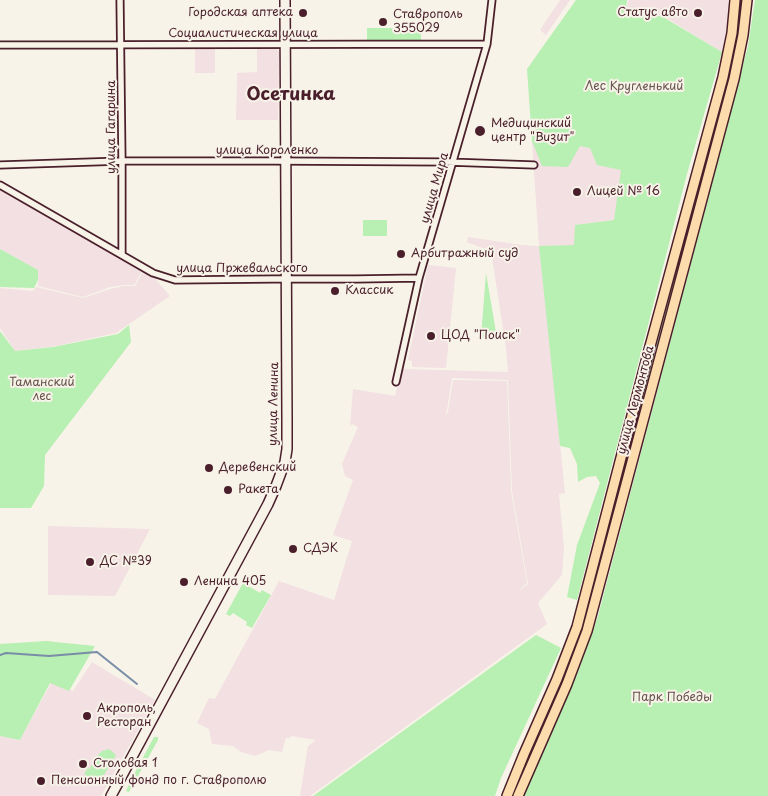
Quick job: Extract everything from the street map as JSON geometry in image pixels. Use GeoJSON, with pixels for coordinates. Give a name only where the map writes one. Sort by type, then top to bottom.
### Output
{"type":"FeatureCollection","features":[{"type":"Feature","properties":{"kind":"main road","name":"улица Ленина"},"geometry":{"type":"LineString","coordinates":[[111,796],[282,474],[287,434],[285,0]]}},
{"type":"Feature","properties":{"kind":"main road","name":"улица Лермонтова"},"geometry":{"type":"LineString","coordinates":[[509,796],[524,754],[557,679],[577,627],[723,77],[732,33],[735,0]]}},
{"type":"Feature","properties":{"kind":"main road","name":"улица Лермонтова"},"geometry":{"type":"LineString","coordinates":[[518,796],[567,684],[587,631],[734,80],[748,0]]}},
{"type":"Feature","properties":{"kind":"main road"},"geometry":{"type":"LineString","coordinates":[[649,350],[661,352]]}},
{"type":"Feature","properties":{"kind":"street","name":"улица Гагарина"},"geometry":{"type":"LineString","coordinates":[[120,0],[122,254]]}},
{"type":"Feature","properties":{"kind":"street","name":"улица Мира"},"geometry":{"type":"LineString","coordinates":[[396,382],[419,278],[487,44],[492,0]]}},
{"type":"Feature","properties":{"kind":"street","name":"Социалистическая улица"},"geometry":{"type":"LineString","coordinates":[[0,45],[487,44]]}},
{"type":"Feature","properties":{"kind":"street","name":"улица Короленко"},"geometry":{"type":"LineString","coordinates":[[0,165],[122,161],[286,161],[448,162],[534,166]]}},
{"type":"Feature","properties":{"kind":"street","name":"улица Пржевальского"},"geometry":{"type":"LineString","coordinates":[[0,185],[153,273],[175,280],[419,278]]}},
{"type":"Feature","properties":{"kind":"shaded area"},"geometry":{"type":"Polygon","coordinates":[[[560,0],[570,0],[546,35],[540,30],[560,0]]]}},
{"type":"Feature","properties":{"kind":"shaded area"},"geometry":{"type":"Polygon","coordinates":[[[628,0],[728,0],[727,26],[722,52],[663,16],[627,8],[628,0]]]}},
{"type":"Feature","properties":{"kind":"shaded area"},"geometry":{"type":"Polygon","coordinates":[[[257,47],[273,48],[279,52],[278,120],[236,120],[237,73],[257,72],[257,47]]]}},
{"type":"Feature","properties":{"kind":"shaded area"},"geometry":{"type":"Polygon","coordinates":[[[195,48],[215,49],[215,73],[195,73],[195,48]]]}},
{"type":"Feature","properties":{"kind":"shaded area"},"geometry":{"type":"Polygon","coordinates":[[[572,131],[629,143],[614,220],[575,225],[575,245],[540,246],[565,493],[559,494],[564,548],[562,575],[538,603],[547,624],[310,796],[300,796],[308,746],[316,740],[291,736],[286,738],[282,752],[269,750],[256,756],[241,752],[233,746],[212,744],[209,729],[197,723],[209,698],[215,699],[279,581],[334,600],[352,541],[333,535],[353,480],[345,476],[342,464],[358,427],[352,424],[350,427],[353,389],[395,396],[402,369],[508,372],[491,251],[467,242],[468,237],[539,246],[532,141],[572,131]],[[452,378],[446,416],[453,380],[507,381],[511,491],[527,583],[517,592],[528,584],[512,491],[508,380],[452,378]]]}},
{"type":"Feature","properties":{"kind":"shaded area"},"geometry":{"type":"Polygon","coordinates":[[[0,189],[143,270],[134,285],[110,287],[83,297],[38,286],[38,270],[0,249],[0,189]]]}},
{"type":"Feature","properties":{"kind":"shaded area","name":"ЦОД \"Поиск\""},"geometry":{"type":"Polygon","coordinates":[[[428,265],[456,268],[446,368],[412,367],[412,361],[408,360],[428,265]]]}},
{"type":"Feature","properties":{"kind":"shaded area"},"geometry":{"type":"Polygon","coordinates":[[[144,270],[152,275],[170,296],[116,333],[56,346],[15,351],[0,328],[0,288],[33,291],[36,287],[83,298],[110,289],[135,286],[144,270]]]}},
{"type":"Feature","properties":{"kind":"shaded area","name":"ДС №39"},"geometry":{"type":"Polygon","coordinates":[[[48,526],[150,529],[115,596],[48,595],[48,526]]]}},
{"type":"Feature","properties":{"kind":"shaded area"},"geometry":{"type":"Polygon","coordinates":[[[92,662],[155,700],[101,796],[0,796],[0,736],[20,740],[51,683],[73,691],[92,662]]]}},
{"type":"Feature","properties":{"kind":"green space","name":"Лес Кругленький"},"geometry":{"type":"Polygon","coordinates":[[[576,0],[627,0],[626,9],[663,17],[722,52],[687,174],[577,600],[567,597],[577,545],[600,483],[596,476],[587,477],[578,482],[577,464],[570,448],[560,446],[539,246],[574,245],[575,225],[614,220],[621,170],[597,165],[590,148],[580,146],[568,167],[542,166],[532,141],[527,69],[576,0]]]}},
{"type":"Feature","properties":{"kind":"green space"},"geometry":{"type":"Polygon","coordinates":[[[739,0],[742,0],[742,16],[730,79],[657,349],[656,346],[732,55],[739,16],[739,0]]]}},
{"type":"Feature","properties":{"kind":"green space","name":"Парк Победы"},"geometry":{"type":"Polygon","coordinates":[[[755,0],[768,0],[768,796],[522,796],[580,666],[598,616],[748,46],[755,0]]]}},
{"type":"Feature","properties":{"kind":"green space"},"geometry":{"type":"Polygon","coordinates":[[[367,28],[421,28],[421,40],[367,40],[367,28]]]}},
{"type":"Feature","properties":{"kind":"green space"},"geometry":{"type":"Polygon","coordinates":[[[363,220],[387,220],[387,236],[363,236],[363,220]]]}},
{"type":"Feature","properties":{"kind":"green space"},"geometry":{"type":"Polygon","coordinates":[[[0,249],[38,270],[38,280],[34,288],[0,287],[0,249]]]}},
{"type":"Feature","properties":{"kind":"green space"},"geometry":{"type":"Polygon","coordinates":[[[486,273],[497,338],[481,337],[486,273]]]}},
{"type":"Feature","properties":{"kind":"green space","name":"Таманский лес"},"geometry":{"type":"Polygon","coordinates":[[[129,325],[131,342],[45,455],[44,486],[31,508],[0,508],[0,331],[15,351],[53,347],[118,334],[129,325]]]}},
{"type":"Feature","properties":{"kind":"green space"},"geometry":{"type":"Polygon","coordinates":[[[654,353],[656,354],[583,628],[581,627],[654,353]]]}},
{"type":"Feature","properties":{"kind":"green space"},"geometry":{"type":"Polygon","coordinates":[[[243,583],[260,593],[262,590],[271,595],[252,628],[246,625],[247,622],[233,613],[230,616],[226,614],[243,583]]]}},
{"type":"Feature","properties":{"kind":"green space"},"geometry":{"type":"Polygon","coordinates":[[[536,635],[561,648],[501,778],[495,796],[313,796],[536,635]]]}},
{"type":"Feature","properties":{"kind":"green space"},"geometry":{"type":"Polygon","coordinates":[[[578,635],[581,636],[564,682],[514,794],[519,775],[561,681],[578,635]]]}},
{"type":"Feature","properties":{"kind":"green space"},"geometry":{"type":"Polygon","coordinates":[[[46,641],[95,646],[69,691],[50,683],[20,740],[0,736],[0,644],[46,641]]]}},
{"type":"Feature","properties":{"kind":"green space"},"geometry":{"type":"Polygon","coordinates":[[[154,737],[158,737],[158,740],[129,792],[126,791],[131,780],[154,737]]]}},
{"type":"Feature","properties":{"kind":"green space"},"geometry":{"type":"Polygon","coordinates":[[[109,749],[116,755],[99,783],[96,785],[92,784],[91,778],[94,771],[90,778],[84,774],[88,768],[92,770],[90,768],[102,751],[109,749]]]}},
{"type":"Feature","properties":{"kind":"waterway"},"geometry":{"type":"LineString","coordinates":[[0,655],[6,653],[49,656],[97,652],[137,684]]}},
{"type":"Feature","properties":{"kind":"place","name":"Городская аптека"},"geometry":{"type":"Point","coordinates":[303,13]}},
{"type":"Feature","properties":{"kind":"place","name":"Статус авто"},"geometry":{"type":"Point","coordinates":[698,13]}},
{"type":"Feature","properties":{"kind":"place","name":"Ставрополь 355029"},"geometry":{"type":"Point","coordinates":[383,22]}},
{"type":"Feature","properties":{"kind":"place","name":"Медицинский центр \"Визит\""},"geometry":{"type":"Point","coordinates":[480,131]}},
{"type":"Feature","properties":{"kind":"place","name":"Лицей № 16"},"geometry":{"type":"Point","coordinates":[577,192]}},
{"type":"Feature","properties":{"kind":"place","name":"Арбитражный суд"},"geometry":{"type":"Point","coordinates":[401,254]}},
{"type":"Feature","properties":{"kind":"place","name":"Классик"},"geometry":{"type":"Point","coordinates":[335,291]}},
{"type":"Feature","properties":{"kind":"place","name":"ЦОД \"Поиск\""},"geometry":{"type":"Point","coordinates":[431,336]}},
{"type":"Feature","properties":{"kind":"place","name":"Деревенский"},"geometry":{"type":"Point","coordinates":[209,468]}},
{"type":"Feature","properties":{"kind":"place","name":"Ракета"},"geometry":{"type":"Point","coordinates":[228,490]}},
{"type":"Feature","properties":{"kind":"place","name":"СДЭК"},"geometry":{"type":"Point","coordinates":[293,549]}},
{"type":"Feature","properties":{"kind":"place","name":"ДС №39"},"geometry":{"type":"Point","coordinates":[90,562]}},
{"type":"Feature","properties":{"kind":"place","name":"Ленина 405"},"geometry":{"type":"Point","coordinates":[184,582]}},
{"type":"Feature","properties":{"kind":"place","name":"Акрополь, Ресторан"},"geometry":{"type":"Point","coordinates":[87,716]}},
{"type":"Feature","properties":{"kind":"place","name":"Столовая 1"},"geometry":{"type":"Point","coordinates":[83,764]}},
{"type":"Feature","properties":{"kind":"place","name":"Пенсионный фонд по г. Ставрополю"},"geometry":{"type":"Point","coordinates":[41,781]}},
{"type":"Feature","properties":{"kind":"district","name":"Осетинка"},"geometry":{"type":"Point","coordinates":[291,95]}}]}
